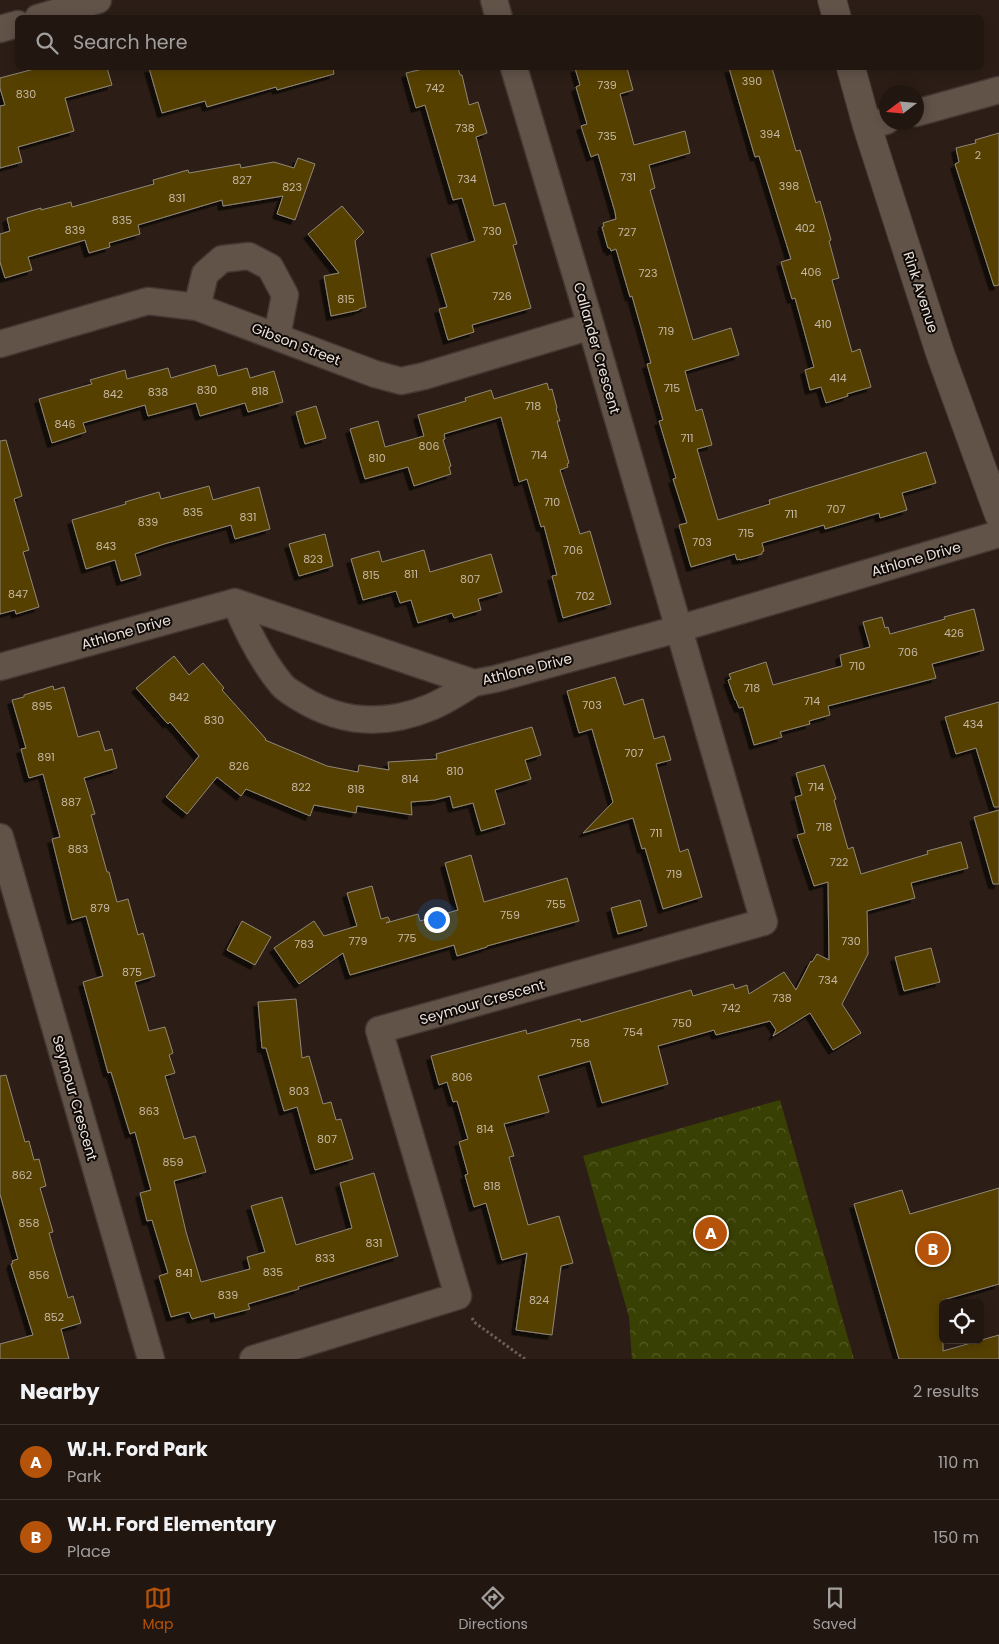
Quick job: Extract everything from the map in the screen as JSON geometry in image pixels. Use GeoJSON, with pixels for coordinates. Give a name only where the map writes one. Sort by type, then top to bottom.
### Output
{"type":"FeatureCollection","features":[{"type":"Feature","properties":{"kind":"street"},"geometry":{"type":"LineString","coordinates":[[48,15],[98,0]]}},
{"type":"Feature","properties":{"kind":"street"},"geometry":{"type":"LineString","coordinates":[[494,0],[498,15]]}},
{"type":"Feature","properties":{"kind":"street"},"geometry":{"type":"LineString","coordinates":[[832,0],[836,15]]}},
{"type":"Feature","properties":{"kind":"street"},"geometry":{"type":"LineString","coordinates":[[0,29],[15,25]]}},
{"type":"Feature","properties":{"kind":"street","name":"Callander Crescent"},"geometry":{"type":"LineString","coordinates":[[515,70],[591,326],[678,629]]}},
{"type":"Feature","properties":{"kind":"street","name":"Rink Avenue"},"geometry":{"type":"LineString","coordinates":[[852,70],[877,124],[940,353],[999,514]]}},
{"type":"Feature","properties":{"kind":"street"},"geometry":{"type":"LineString","coordinates":[[924,111],[999,90]]}},
{"type":"Feature","properties":{"kind":"street"},"geometry":{"type":"LineString","coordinates":[[197,307],[205,274],[222,259],[249,256],[270,267],[285,295],[277,336]]}},
{"type":"Feature","properties":{"kind":"street","name":"Gibson Street"},"geometry":{"type":"LineString","coordinates":[[0,344],[148,300],[197,307],[375,374],[402,381],[591,326]]}},
{"type":"Feature","properties":{"kind":"street","name":"Athlone Drive"},"geometry":{"type":"LineString","coordinates":[[0,667],[235,602],[247,604],[474,683],[495,679],[678,629],[999,534]]}},
{"type":"Feature","properties":{"kind":"street"},"geometry":{"type":"LineString","coordinates":[[235,602],[248,634],[283,686],[310,704],[336,716],[365,720],[396,719],[432,707],[474,683]]}},
{"type":"Feature","properties":{"kind":"street","name":"Seymour Crescent"},"geometry":{"type":"LineString","coordinates":[[458,1296],[379,1030],[764,922],[678,629]]}},
{"type":"Feature","properties":{"kind":"street","name":"Seymour Crescent"},"geometry":{"type":"LineString","coordinates":[[0,837],[151,1359]]}},
{"type":"Feature","properties":{"kind":"street"},"geometry":{"type":"LineString","coordinates":[[253,1359],[458,1296]]}},
{"type":"Feature","properties":{"kind":"path"},"geometry":{"type":"LineString","coordinates":[[458,1296],[474,1322],[525,1359]]}},
{"type":"Feature","properties":{"kind":"green space"},"geometry":{"type":"Polygon","coordinates":[[[780,1100],[854,1359],[632,1359],[629,1317],[583,1156],[780,1100]]]}},
{"type":"Feature","properties":{"kind":"building"},"geometry":{"type":"Polygon","coordinates":[[[30,70],[108,70],[112,85],[65,98],[74,131],[18,147],[22,162],[0,168],[0,106],[5,105],[0,88],[0,78],[30,70]]]}},
{"type":"Feature","properties":{"kind":"building"},"geometry":{"type":"Polygon","coordinates":[[[150,70],[333,70],[334,74],[277,90],[276,87],[207,107],[205,101],[162,113],[150,70]]]}},
{"type":"Feature","properties":{"kind":"building"},"geometry":{"type":"Polygon","coordinates":[[[419,70],[459,70],[460,75],[462,75],[469,105],[478,102],[487,133],[476,137],[494,206],[505,203],[517,244],[513,245],[531,308],[472,325],[474,332],[448,340],[439,309],[447,307],[431,254],[475,241],[462,198],[453,200],[425,105],[416,108],[406,73],[419,70]]]}},
{"type":"Feature","properties":{"kind":"building"},"geometry":{"type":"Polygon","coordinates":[[[576,70],[628,70],[633,90],[620,94],[634,145],[685,131],[690,153],[649,165],[655,188],[650,190],[693,340],[731,328],[739,355],[685,371],[696,411],[702,409],[712,445],[697,449],[718,520],[770,504],[769,500],[926,452],[936,483],[902,493],[907,510],[880,518],[879,513],[825,529],[824,525],[762,543],[764,551],[762,554],[737,560],[735,554],[691,567],[679,525],[687,523],[673,479],[676,478],[659,421],[663,420],[647,364],[651,363],[632,296],[630,297],[616,249],[611,251],[608,248],[602,227],[604,226],[603,223],[616,219],[615,212],[598,154],[591,157],[581,126],[587,124],[576,87],[580,85],[576,70]]]}},
{"type":"Feature","properties":{"kind":"building"},"geometry":{"type":"Polygon","coordinates":[[[730,70],[773,70],[796,151],[800,150],[816,203],[820,201],[831,240],[829,241],[839,278],[832,280],[852,352],[860,349],[871,387],[826,403],[821,387],[810,390],[805,370],[814,367],[795,298],[792,299],[781,262],[791,259],[759,156],[755,157],[730,70]]]}},
{"type":"Feature","properties":{"kind":"building"},"geometry":{"type":"Polygon","coordinates":[[[999,133],[999,285],[994,286],[955,164],[959,162],[956,148],[976,143],[975,140],[999,133]]]}},
{"type":"Feature","properties":{"kind":"building"},"geometry":{"type":"Polygon","coordinates":[[[298,158],[315,164],[295,220],[277,214],[283,196],[223,206],[222,200],[138,225],[140,234],[109,243],[110,247],[89,253],[85,240],[28,257],[32,270],[5,278],[0,262],[0,234],[10,231],[7,218],[71,202],[72,207],[154,184],[153,180],[188,170],[189,173],[240,164],[241,168],[274,162],[294,168],[298,158]]]}},
{"type":"Feature","properties":{"kind":"building"},"geometry":{"type":"Polygon","coordinates":[[[342,206],[364,232],[355,241],[366,307],[331,316],[324,276],[339,273],[308,234],[342,206]]]}},
{"type":"Feature","properties":{"kind":"building"},"geometry":{"type":"Polygon","coordinates":[[[215,365],[218,376],[247,368],[250,378],[274,371],[283,402],[248,412],[245,403],[200,416],[196,403],[148,416],[145,405],[83,423],[86,432],[52,443],[39,399],[92,384],[90,380],[125,370],[127,379],[168,368],[171,378],[215,365]]]}},
{"type":"Feature","properties":{"kind":"building"},"geometry":{"type":"Polygon","coordinates":[[[547,383],[549,390],[552,389],[560,421],[557,421],[569,463],[567,464],[568,467],[560,470],[580,534],[590,531],[611,604],[563,618],[552,576],[557,575],[544,526],[541,527],[527,479],[519,482],[501,417],[444,434],[445,439],[443,440],[451,466],[449,467],[451,474],[414,486],[408,467],[365,479],[350,429],[378,421],[385,447],[424,436],[418,415],[466,401],[465,398],[491,390],[494,399],[547,383]]]}},
{"type":"Feature","properties":{"kind":"building"},"geometry":{"type":"Polygon","coordinates":[[[316,406],[326,438],[305,444],[296,412],[316,406]]]}},
{"type":"Feature","properties":{"kind":"building"},"geometry":{"type":"Polygon","coordinates":[[[6,440],[22,496],[14,499],[29,550],[23,552],[39,607],[16,614],[15,610],[0,614],[0,441],[6,440]]]}},
{"type":"Feature","properties":{"kind":"building"},"geometry":{"type":"Polygon","coordinates":[[[209,486],[213,500],[259,487],[270,529],[235,539],[231,525],[135,554],[141,575],[121,581],[115,560],[86,569],[72,520],[159,492],[161,499],[209,486]]]}},
{"type":"Feature","properties":{"kind":"building"},"geometry":{"type":"Polygon","coordinates":[[[325,534],[333,566],[299,576],[289,544],[325,534]]]}},
{"type":"Feature","properties":{"kind":"building"},"geometry":{"type":"Polygon","coordinates":[[[424,550],[430,572],[491,554],[502,592],[478,599],[481,610],[454,618],[452,613],[418,623],[411,600],[400,603],[396,591],[363,600],[351,559],[379,551],[382,562],[424,550]]]}},
{"type":"Feature","properties":{"kind":"building"},"geometry":{"type":"Polygon","coordinates":[[[974,609],[984,650],[932,664],[936,678],[828,706],[830,715],[809,721],[810,724],[780,732],[782,737],[754,745],[743,707],[739,708],[735,700],[728,680],[731,679],[729,674],[766,662],[773,685],[842,666],[840,655],[870,647],[863,622],[882,617],[885,628],[888,627],[890,634],[974,609]]]}},
{"type":"Feature","properties":{"kind":"building"},"geometry":{"type":"Polygon","coordinates":[[[174,656],[189,675],[203,663],[224,688],[222,690],[265,740],[327,766],[358,772],[359,765],[389,770],[388,762],[437,759],[436,754],[532,727],[541,755],[525,760],[531,779],[495,790],[505,824],[481,831],[473,803],[453,808],[450,796],[435,800],[411,802],[412,815],[357,806],[356,813],[314,805],[310,816],[246,789],[241,796],[217,777],[187,814],[166,797],[199,756],[170,722],[168,724],[136,688],[174,656]]]}},
{"type":"Feature","properties":{"kind":"building"},"geometry":{"type":"Polygon","coordinates":[[[615,677],[624,705],[643,699],[654,739],[664,736],[671,760],[656,764],[680,852],[688,849],[702,897],[663,909],[645,848],[642,849],[633,818],[583,833],[613,802],[592,729],[579,733],[567,691],[615,677]]]}},
{"type":"Feature","properties":{"kind":"building"},"geometry":{"type":"Polygon","coordinates":[[[53,686],[54,690],[64,687],[78,737],[99,731],[105,751],[112,749],[117,768],[84,778],[95,814],[91,815],[117,902],[128,899],[138,935],[143,933],[155,976],[135,982],[149,1031],[165,1027],[173,1053],[169,1055],[175,1073],[165,1076],[184,1139],[195,1136],[206,1172],[174,1181],[186,1232],[201,1282],[250,1269],[247,1257],[265,1252],[251,1206],[282,1197],[296,1245],[352,1228],[340,1183],[374,1173],[398,1256],[248,1304],[250,1309],[215,1318],[214,1313],[192,1319],[189,1312],[171,1317],[159,1276],[168,1273],[152,1220],[147,1221],[140,1193],[151,1190],[135,1132],[130,1134],[111,1072],[108,1073],[83,982],[103,976],[86,916],[72,920],[52,839],[60,837],[43,774],[29,778],[21,749],[26,748],[12,700],[53,686]]]}},
{"type":"Feature","properties":{"kind":"building"},"geometry":{"type":"Polygon","coordinates":[[[999,702],[999,807],[994,807],[976,748],[956,754],[945,717],[999,702]]]}},
{"type":"Feature","properties":{"kind":"building"},"geometry":{"type":"Polygon","coordinates":[[[824,765],[836,799],[834,800],[848,849],[853,847],[861,874],[928,854],[927,851],[961,842],[968,868],[911,883],[915,898],[867,911],[868,954],[842,1004],[861,1033],[833,1050],[810,1013],[773,1036],[776,1030],[770,1021],[716,1035],[714,1030],[658,1046],[668,1084],[602,1103],[590,1061],[538,1076],[549,1112],[504,1124],[514,1156],[509,1157],[528,1225],[559,1216],[573,1263],[561,1266],[552,1335],[516,1330],[527,1253],[502,1260],[486,1203],[474,1207],[465,1175],[468,1174],[459,1142],[468,1139],[457,1101],[453,1102],[447,1082],[439,1085],[431,1056],[526,1030],[527,1034],[580,1019],[581,1022],[691,990],[693,996],[733,984],[735,989],[747,985],[749,994],[784,972],[796,990],[811,961],[817,954],[829,960],[828,882],[814,886],[797,835],[805,833],[795,797],[802,795],[796,773],[824,765]]]}},
{"type":"Feature","properties":{"kind":"building"},"geometry":{"type":"Polygon","coordinates":[[[999,810],[999,884],[993,884],[974,817],[999,810]]]}},
{"type":"Feature","properties":{"kind":"building"},"geometry":{"type":"Polygon","coordinates":[[[471,855],[484,902],[567,878],[579,921],[457,956],[454,945],[350,975],[343,953],[299,984],[274,948],[314,921],[324,936],[357,926],[347,893],[372,886],[381,919],[388,917],[390,921],[386,923],[418,914],[420,921],[458,910],[445,863],[471,855]]]}},
{"type":"Feature","properties":{"kind":"building"},"geometry":{"type":"Polygon","coordinates":[[[640,900],[647,926],[618,934],[611,908],[640,900]]]}},
{"type":"Feature","properties":{"kind":"building"},"geometry":{"type":"Polygon","coordinates":[[[242,921],[271,937],[255,965],[227,950],[242,921]]]}},
{"type":"Feature","properties":{"kind":"building"},"geometry":{"type":"Polygon","coordinates":[[[931,948],[940,982],[904,991],[895,957],[931,948]]]}},
{"type":"Feature","properties":{"kind":"building"},"geometry":{"type":"Polygon","coordinates":[[[296,999],[302,1058],[309,1056],[323,1104],[331,1102],[336,1120],[341,1119],[353,1159],[315,1170],[297,1107],[284,1111],[266,1048],[262,1048],[258,1002],[296,999]]]}},
{"type":"Feature","properties":{"kind":"building"},"geometry":{"type":"Polygon","coordinates":[[[6,1075],[25,1142],[29,1141],[34,1160],[39,1159],[46,1186],[40,1188],[53,1232],[49,1233],[68,1298],[73,1296],[81,1323],[61,1329],[69,1359],[0,1359],[0,1344],[33,1335],[11,1264],[13,1263],[12,1261],[18,1259],[0,1194],[0,1076],[6,1075]]]}},
{"type":"Feature","properties":{"kind":"building"},"geometry":{"type":"Polygon","coordinates":[[[999,1188],[999,1284],[946,1299],[939,1299],[939,1344],[943,1344],[943,1351],[968,1344],[984,1344],[984,1339],[999,1335],[999,1359],[899,1359],[854,1204],[902,1190],[910,1214],[999,1188]]]}},
{"type":"Feature","properties":{"kind":"place","name":"W.H. Ford Park"},"geometry":{"type":"Point","coordinates":[711,1233]}},
{"type":"Feature","properties":{"kind":"place","name":"W.H. Ford Elementary"},"geometry":{"type":"Point","coordinates":[933,1249]}}]}
